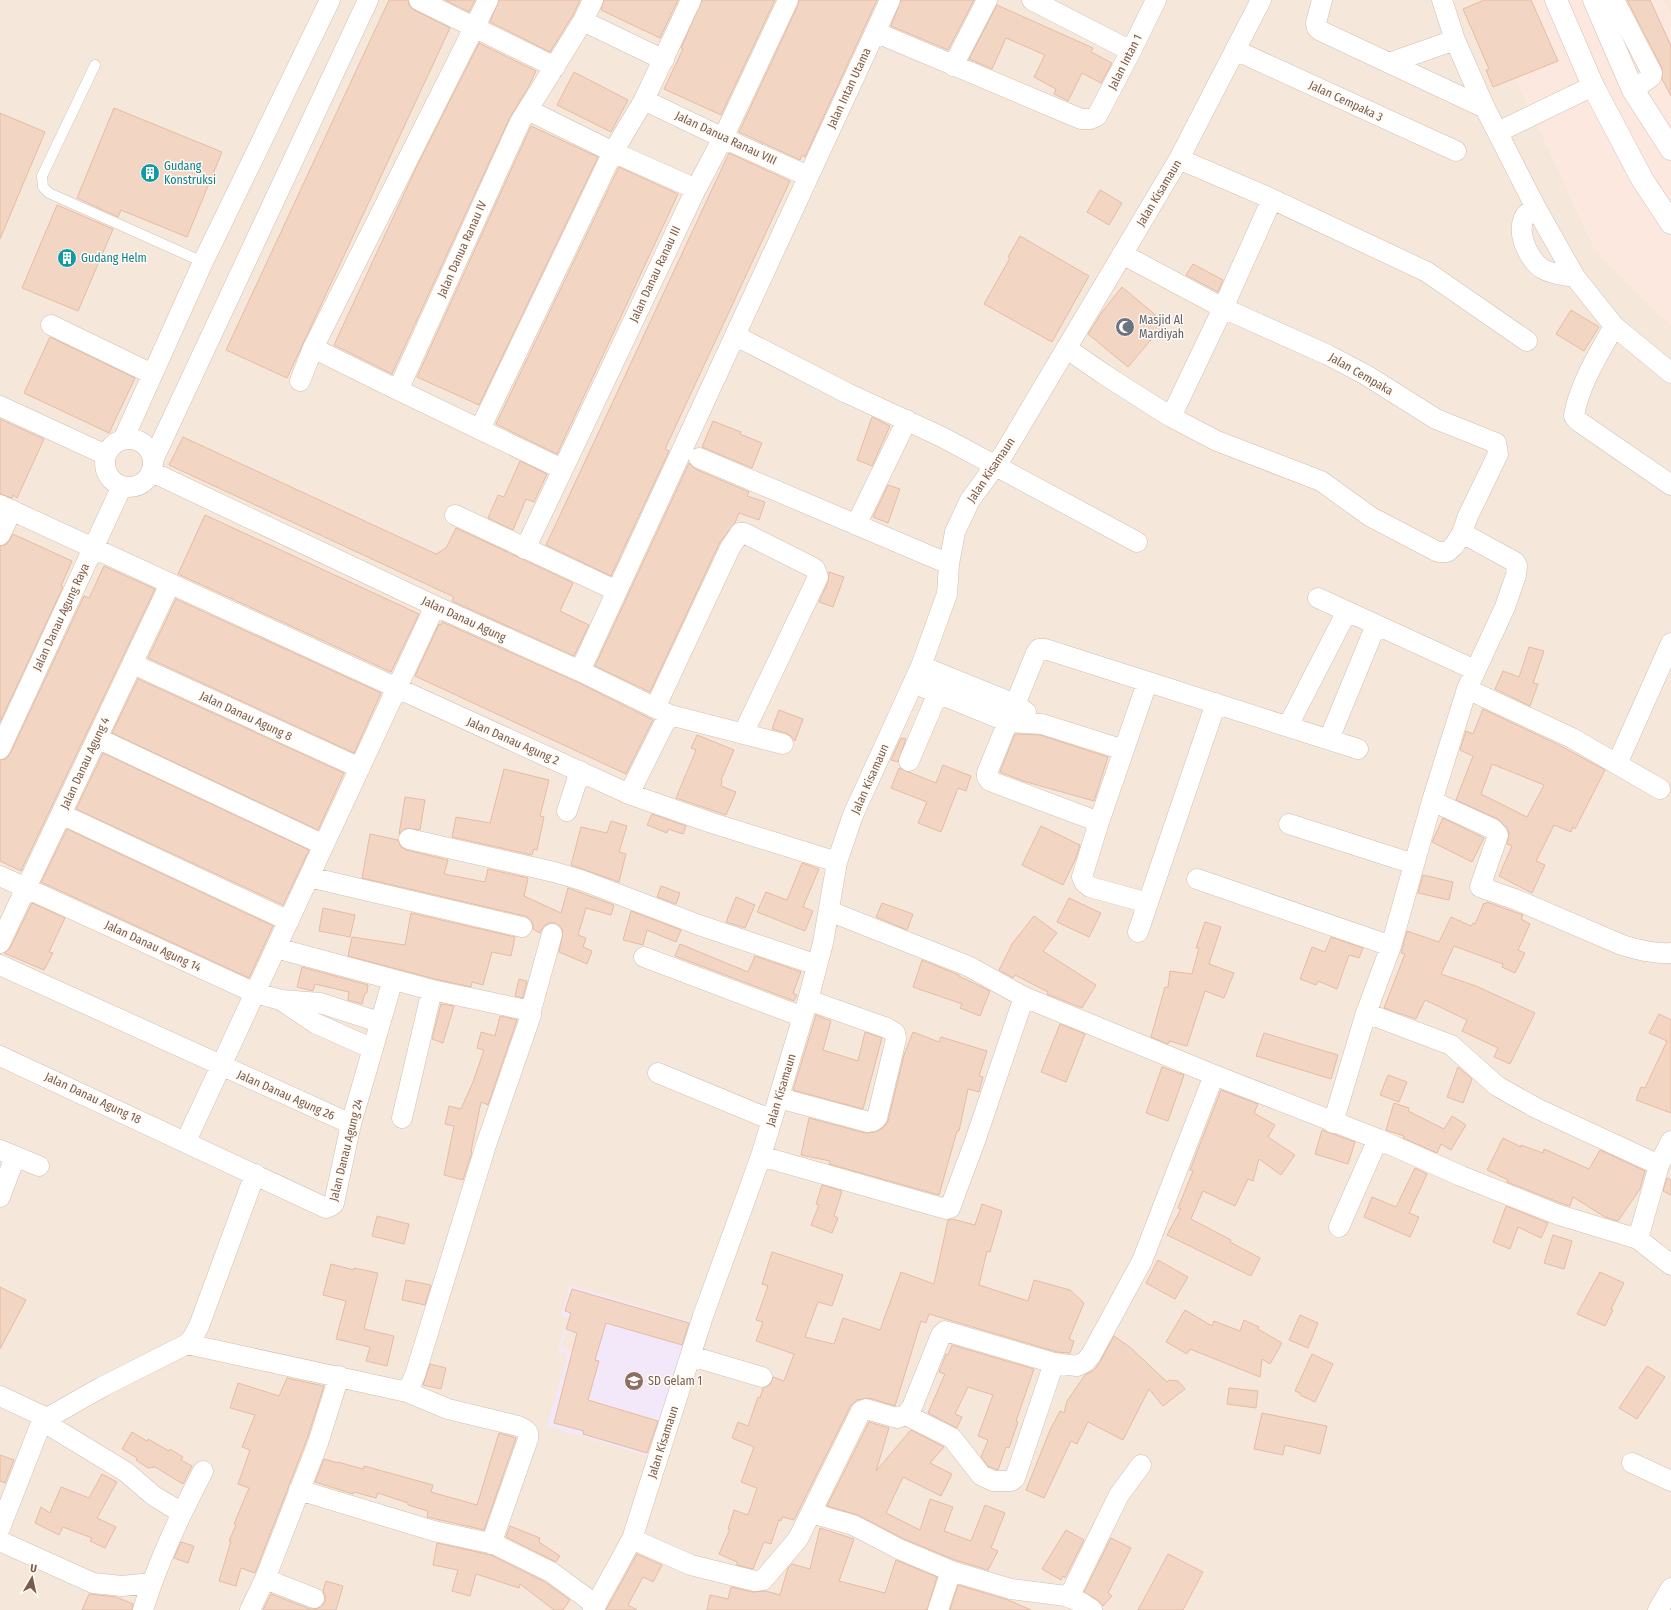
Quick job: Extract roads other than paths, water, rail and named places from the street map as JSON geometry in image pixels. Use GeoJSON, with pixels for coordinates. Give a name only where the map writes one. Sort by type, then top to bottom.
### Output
{"type":"FeatureCollection","features":[{"type":"Feature","properties":{"kind":"street"},"geometry":{"type":"LineString","coordinates":[[123,440],[204,262],[330,0]]}},
{"type":"Feature","properties":{"kind":"street"},"geometry":{"type":"LineString","coordinates":[[152,466],[148,448],[137,440],[123,440],[113,446],[106,455],[105,463],[110,477],[122,486],[128,487],[140,485],[144,482],[152,466],[368,0]]}},
{"type":"Feature","properties":{"kind":"street"},"geometry":{"type":"LineString","coordinates":[[419,0],[555,67]]}},
{"type":"Feature","properties":{"kind":"street"},"geometry":{"type":"LineString","coordinates":[[300,381],[314,348],[488,0]]}},
{"type":"Feature","properties":{"kind":"street","name":"Jalan Danua Ranau IV"},"geometry":{"type":"LineString","coordinates":[[398,390],[520,122],[584,21],[593,0]]}},
{"type":"Feature","properties":{"kind":"street"},"geometry":{"type":"LineString","coordinates":[[480,429],[613,152],[644,100],[691,0]]}},
{"type":"Feature","properties":{"kind":"street","name":"Jalan Danau Ranau III"},"geometry":{"type":"LineString","coordinates":[[525,549],[562,468],[696,188],[723,138],[788,0]]}},
{"type":"Feature","properties":{"kind":"street","name":"Jalan Intan Utama"},"geometry":{"type":"LineString","coordinates":[[580,671],[890,0]]}},
{"type":"Feature","properties":{"kind":"street"},"geometry":{"type":"LineString","coordinates":[[875,32],[953,66],[987,0]]}},
{"type":"Feature","properties":{"kind":"street"},"geometry":{"type":"LineString","coordinates":[[1032,0],[1131,51]]}},
{"type":"Feature","properties":{"kind":"street","name":"Jalan Intan 1"},"geometry":{"type":"LineString","coordinates":[[953,66],[1081,120],[1090,119],[1097,116],[1156,0]]}},
{"type":"Feature","properties":{"kind":"street","name":"Jalan Kisamaun"},"geometry":{"type":"LineString","coordinates":[[594,1608],[632,1539],[690,1356],[772,1120],[806,1009],[829,911],[837,862],[854,815],[917,674],[947,594],[949,564],[955,532],[967,506],[995,464],[1003,455],[1179,159],[1261,0]]}},
{"type":"Feature","properties":{"kind":"street"},"geometry":{"type":"LineString","coordinates":[[1322,0],[1316,23],[1317,28],[1321,32],[1485,108]]}},
{"type":"Feature","properties":{"kind":"street"},"geometry":{"type":"LineString","coordinates":[[1442,0],[1455,40],[1485,108],[1536,208],[1574,277],[1614,326],[1671,373]]}},
{"type":"Feature","properties":{"kind":"street"},"geometry":{"type":"LineString","coordinates":[[1556,0],[1593,86],[1642,179],[1671,223]]}},
{"type":"Feature","properties":{"kind":"street"},"geometry":{"type":"LineString","coordinates":[[1594,0],[1633,90],[1671,149]]}},
{"type":"Feature","properties":{"kind":"street"},"geometry":{"type":"LineString","coordinates":[[1614,0],[1652,73],[1651,77],[1633,90]]}},
{"type":"Feature","properties":{"kind":"street"},"geometry":{"type":"LineString","coordinates":[[584,21],[664,60]]}},
{"type":"Feature","properties":{"kind":"street"},"geometry":{"type":"LineString","coordinates":[[1388,63],[1455,40]]}},
{"type":"Feature","properties":{"kind":"street","name":"Jalan Cempaka 3"},"geometry":{"type":"LineString","coordinates":[[1236,50],[1456,151]]}},
{"type":"Feature","properties":{"kind":"street"},"geometry":{"type":"LineString","coordinates":[[1498,132],[1593,86]]}},
{"type":"Feature","properties":{"kind":"street","name":"Jalan Danua Ranau VIII"},"geometry":{"type":"LineString","coordinates":[[644,100],[723,138],[808,176]]}},
{"type":"Feature","properties":{"kind":"street"},"geometry":{"type":"LineString","coordinates":[[528,110],[613,152],[696,188]]}},
{"type":"Feature","properties":{"kind":"street"},"geometry":{"type":"LineString","coordinates":[[1179,159],[1272,199],[1427,272],[1527,341]]}},
{"type":"Feature","properties":{"kind":"street"},"geometry":{"type":"LineString","coordinates":[[1171,417],[1223,308],[1272,199]]}},
{"type":"Feature","properties":{"kind":"street"},"geometry":{"type":"LineString","coordinates":[[1536,208],[1528,211],[1522,221],[1521,227],[1529,254],[1540,267],[1560,275],[1574,277]]}},
{"type":"Feature","properties":{"kind":"street","name":"Jalan Cempaka"},"geometry":{"type":"LineString","coordinates":[[1122,254],[1223,308],[1328,355],[1366,375],[1436,419],[1496,443],[1498,454],[1468,516],[1462,534]]}},
{"type":"Feature","properties":{"kind":"street"},"geometry":{"type":"LineString","coordinates":[[51,325],[152,374]]}},
{"type":"Feature","properties":{"kind":"street"},"geometry":{"type":"LineString","coordinates":[[1614,326],[1587,376],[1575,409],[1574,416],[1594,432],[1671,485]]}},
{"type":"Feature","properties":{"kind":"street"},"geometry":{"type":"LineString","coordinates":[[736,336],[846,393],[907,420],[995,464],[1137,542]]}},
{"type":"Feature","properties":{"kind":"street"},"geometry":{"type":"LineString","coordinates":[[314,348],[398,390],[562,468]]}},
{"type":"Feature","properties":{"kind":"street"},"geometry":{"type":"LineString","coordinates":[[1066,348],[1171,417],[1217,441],[1321,481],[1371,517],[1438,552],[1448,552],[1462,534],[1511,559],[1517,566],[1513,586],[1505,607],[1467,689],[1432,801],[1391,946],[1366,1013],[1333,1122]]}},
{"type":"Feature","properties":{"kind":"street"},"geometry":{"type":"LineString","coordinates":[[0,406],[106,455]]}},
{"type":"Feature","properties":{"kind":"street"},"geometry":{"type":"LineString","coordinates":[[856,525],[907,420]]}},
{"type":"Feature","properties":{"kind":"street"},"geometry":{"type":"LineString","coordinates":[[699,458],[949,564]]}},
{"type":"Feature","properties":{"kind":"street","name":"Jalan Danau Agung"},"geometry":{"type":"LineString","coordinates":[[152,466],[435,606],[580,671],[662,712],[783,744]]}},
{"type":"Feature","properties":{"kind":"street","name":"Jalan Danau Agung Raya"},"geometry":{"type":"LineString","coordinates":[[0,749],[122,486]]}},
{"type":"Feature","properties":{"kind":"street"},"geometry":{"type":"LineString","coordinates":[[0,535],[6,508]]}},
{"type":"Feature","properties":{"kind":"street","name":"Jalan Danau Agung 2"},"geometry":{"type":"LineString","coordinates":[[6,508],[629,794],[712,823],[837,862]]}},
{"type":"Feature","properties":{"kind":"street"},"geometry":{"type":"LineString","coordinates":[[455,515],[617,591]]}},
{"type":"Feature","properties":{"kind":"street"},"geometry":{"type":"LineString","coordinates":[[629,794],[663,726],[662,712],[730,548],[740,533],[744,533],[812,567],[815,569],[818,577],[743,734]]}},
{"type":"Feature","properties":{"kind":"street","name":"Jalan Danau Agung 4"},"geometry":{"type":"LineString","coordinates":[[0,943],[170,584]]}},
{"type":"Feature","properties":{"kind":"street"},"geometry":{"type":"LineString","coordinates":[[1318,598],[1475,670]]}},
{"type":"Feature","properties":{"kind":"street"},"geometry":{"type":"LineString","coordinates":[[186,1141],[435,606]]}},
{"type":"Feature","properties":{"kind":"street"},"geometry":{"type":"LineString","coordinates":[[1288,726],[1346,612]]}},
{"type":"Feature","properties":{"kind":"street"},"geometry":{"type":"LineString","coordinates":[[1329,739],[1376,625]]}},
{"type":"Feature","properties":{"kind":"street"},"geometry":{"type":"LineString","coordinates":[[1617,764],[1671,643]]}},
{"type":"Feature","properties":{"kind":"street"},"geometry":{"type":"LineString","coordinates":[[1099,822],[990,781],[987,777],[987,772],[1036,653],[1039,649],[1045,649],[1358,749]]}},
{"type":"Feature","properties":{"kind":"street","name":"Jalan Danau Agung 8"},"geometry":{"type":"LineString","coordinates":[[133,664],[360,768]]}},
{"type":"Feature","properties":{"kind":"street"},"geometry":{"type":"LineString","coordinates":[[917,674],[938,693],[1012,713]]}},
{"type":"Feature","properties":{"kind":"street"},"geometry":{"type":"LineString","coordinates":[[917,674],[1012,713],[1124,750]]}},
{"type":"Feature","properties":{"kind":"street"},"geometry":{"type":"LineString","coordinates":[[1148,683],[1099,822],[1082,877],[1090,886],[1148,903]]}},
{"type":"Feature","properties":{"kind":"street"},"geometry":{"type":"LineString","coordinates":[[1467,689],[1572,738],[1660,789]]}},
{"type":"Feature","properties":{"kind":"street"},"geometry":{"type":"LineString","coordinates":[[909,760],[938,693]]}},
{"type":"Feature","properties":{"kind":"street"},"geometry":{"type":"LineString","coordinates":[[1138,932],[1216,703]]}},
{"type":"Feature","properties":{"kind":"street"},"geometry":{"type":"LineString","coordinates":[[97,738],[324,845]]}},
{"type":"Feature","properties":{"kind":"street"},"geometry":{"type":"LineString","coordinates":[[567,811],[580,771]]}},
{"type":"Feature","properties":{"kind":"street"},"geometry":{"type":"LineString","coordinates":[[1432,801],[1497,832],[1498,835],[1480,887],[1517,900],[1622,945],[1640,951],[1659,954],[1671,953]]}},
{"type":"Feature","properties":{"kind":"street"},"geometry":{"type":"LineString","coordinates":[[61,814],[289,921]]}},
{"type":"Feature","properties":{"kind":"street"},"geometry":{"type":"LineString","coordinates":[[1289,824],[1414,864]]}},
{"type":"Feature","properties":{"kind":"street"},"geometry":{"type":"LineString","coordinates":[[409,839],[554,872],[581,880],[699,925],[817,965]]}},
{"type":"Feature","properties":{"kind":"street","name":"Jalan Danau Agung 14"},"geometry":{"type":"LineString","coordinates":[[0,876],[255,993],[282,1000],[320,1003],[379,1022]]}},
{"type":"Feature","properties":{"kind":"street"},"geometry":{"type":"LineString","coordinates":[[309,877],[522,927]]}},
{"type":"Feature","properties":{"kind":"street"},"geometry":{"type":"LineString","coordinates":[[1197,879],[1391,946]]}},
{"type":"Feature","properties":{"kind":"street"},"geometry":{"type":"LineString","coordinates":[[829,911],[968,966],[1024,997],[1214,1075],[1378,1139],[1461,1176],[1552,1212],[1638,1239],[1671,1265]]}},
{"type":"Feature","properties":{"kind":"street"},"geometry":{"type":"LineString","coordinates":[[407,1392],[415,1375],[486,1145],[530,1014],[552,934]]}},
{"type":"Feature","properties":{"kind":"street"},"geometry":{"type":"LineString","coordinates":[[276,948],[432,990],[526,1010],[530,1014]]}},
{"type":"Feature","properties":{"kind":"street"},"geometry":{"type":"LineString","coordinates":[[644,957],[806,1009],[887,1028],[895,1033],[896,1039],[877,1118],[873,1122],[868,1122],[779,1098]]}},
{"type":"Feature","properties":{"kind":"street","name":"Jalan Danau Agung 26"},"geometry":{"type":"LineString","coordinates":[[0,965],[351,1124]]}},
{"type":"Feature","properties":{"kind":"street","name":"Jalan Danau Agung 24"},"geometry":{"type":"LineString","coordinates":[[186,1141],[326,1208],[331,1206],[334,1203],[351,1124],[373,1049],[379,1022],[391,986]]}},
{"type":"Feature","properties":{"kind":"street"},"geometry":{"type":"LineString","coordinates":[[402,1118],[432,990]]}},
{"type":"Feature","properties":{"kind":"street"},"geometry":{"type":"LineString","coordinates":[[760,1156],[946,1209],[950,1208],[973,1148],[1024,997]]}},
{"type":"Feature","properties":{"kind":"street","name":"Jalan Danau Agung 14"},"geometry":{"type":"LineString","coordinates":[[282,1000],[315,1023],[373,1049]]}},
{"type":"Feature","properties":{"kind":"street"},"geometry":{"type":"LineString","coordinates":[[1366,1013],[1451,1045],[1497,1086],[1536,1108],[1659,1165]]}},
{"type":"Feature","properties":{"kind":"street","name":"Jalan Danau Agung 18"},"geometry":{"type":"LineString","coordinates":[[0,1056],[186,1141]]}},
{"type":"Feature","properties":{"kind":"street"},"geometry":{"type":"LineString","coordinates":[[658,1073],[772,1120]]}},
{"type":"Feature","properties":{"kind":"street"},"geometry":{"type":"LineString","coordinates":[[632,1539],[691,1565],[759,1581],[763,1580],[798,1539],[861,1410],[866,1409],[897,1418],[906,1415],[912,1407],[941,1336],[945,1331],[1054,1363],[1077,1366],[1085,1362],[1091,1355],[1142,1261],[1214,1075]]}},
{"type":"Feature","properties":{"kind":"street"},"geometry":{"type":"LineString","coordinates":[[1339,1227],[1378,1139]]}},
{"type":"Feature","properties":{"kind":"street"},"geometry":{"type":"LineString","coordinates":[[1638,1239],[1659,1165],[1671,1141]]}},
{"type":"Feature","properties":{"kind":"street"},"geometry":{"type":"LineString","coordinates":[[0,1197],[7,1153],[40,1166]]}},
{"type":"Feature","properties":{"kind":"street"},"geometry":{"type":"LineString","coordinates":[[0,1528],[45,1420],[102,1387],[187,1344],[193,1337],[199,1326],[255,1174]]}},
{"type":"Feature","properties":{"kind":"street"},"geometry":{"type":"LineString","coordinates":[[187,1344],[407,1392],[448,1409],[518,1426],[527,1431],[529,1435],[523,1454],[491,1544]]}},
{"type":"Feature","properties":{"kind":"street"},"geometry":{"type":"LineString","coordinates":[[690,1356],[762,1377]]}},
{"type":"Feature","properties":{"kind":"street"},"geometry":{"type":"LineString","coordinates":[[906,1415],[952,1438],[981,1475],[993,1481],[1011,1481],[1015,1478],[1054,1363]]}},
{"type":"Feature","properties":{"kind":"street"},"geometry":{"type":"LineString","coordinates":[[250,1610],[300,1490],[328,1414],[339,1376]]}},
{"type":"Feature","properties":{"kind":"street"},"geometry":{"type":"LineString","coordinates":[[0,1396],[45,1420],[126,1472],[154,1496],[182,1513]]}},
{"type":"Feature","properties":{"kind":"street"},"geometry":{"type":"LineString","coordinates":[[1632,1463],[1671,1481]]}},
{"type":"Feature","properties":{"kind":"street"},"geometry":{"type":"LineString","coordinates":[[1069,1597],[1119,1495],[1141,1465]]}},
{"type":"Feature","properties":{"kind":"street"},"geometry":{"type":"LineString","coordinates":[[144,1610],[151,1585],[182,1513],[204,1471]]}},
{"type":"Feature","properties":{"kind":"street"},"geometry":{"type":"LineString","coordinates":[[300,1490],[434,1531],[491,1544],[551,1572],[594,1608]]}},
{"type":"Feature","properties":{"kind":"street"},"geometry":{"type":"LineString","coordinates":[[811,1513],[853,1525],[899,1549],[951,1571],[1011,1589],[1069,1597],[1092,1610]]}},
{"type":"Feature","properties":{"kind":"street"},"geometry":{"type":"LineString","coordinates":[[0,1541],[93,1583],[122,1586],[151,1585]]}},
{"type":"Feature","properties":{"kind":"street"},"geometry":{"type":"LineString","coordinates":[[938,1610],[951,1571]]}},
{"type":"Feature","properties":{"kind":"street"},"geometry":{"type":"LineString","coordinates":[[264,1579],[314,1598]]}},
{"type":"Feature","properties":{"kind":"street"},"geometry":{"type":"LineString","coordinates":[[151,1585],[151,1610]]}},
{"type":"Feature","properties":{"kind":"lane"},"geometry":{"type":"LineString","coordinates":[[95,65],[42,176],[43,188],[49,193],[204,262]]}},
{"type":"Feature","properties":{"kind":"place","name":"Gudang Konstruksi"},"geometry":{"type":"Point","coordinates":[150,173]}},
{"type":"Feature","properties":{"kind":"place","name":"Gudang Helm"},"geometry":{"type":"Point","coordinates":[67,258]}},
{"type":"Feature","properties":{"kind":"place","name":"Masjid Al Mardiyah"},"geometry":{"type":"Point","coordinates":[1125,327]}},
{"type":"Feature","properties":{"kind":"place","name":"SD Gelam 1"},"geometry":{"type":"Point","coordinates":[634,1381]}}]}
